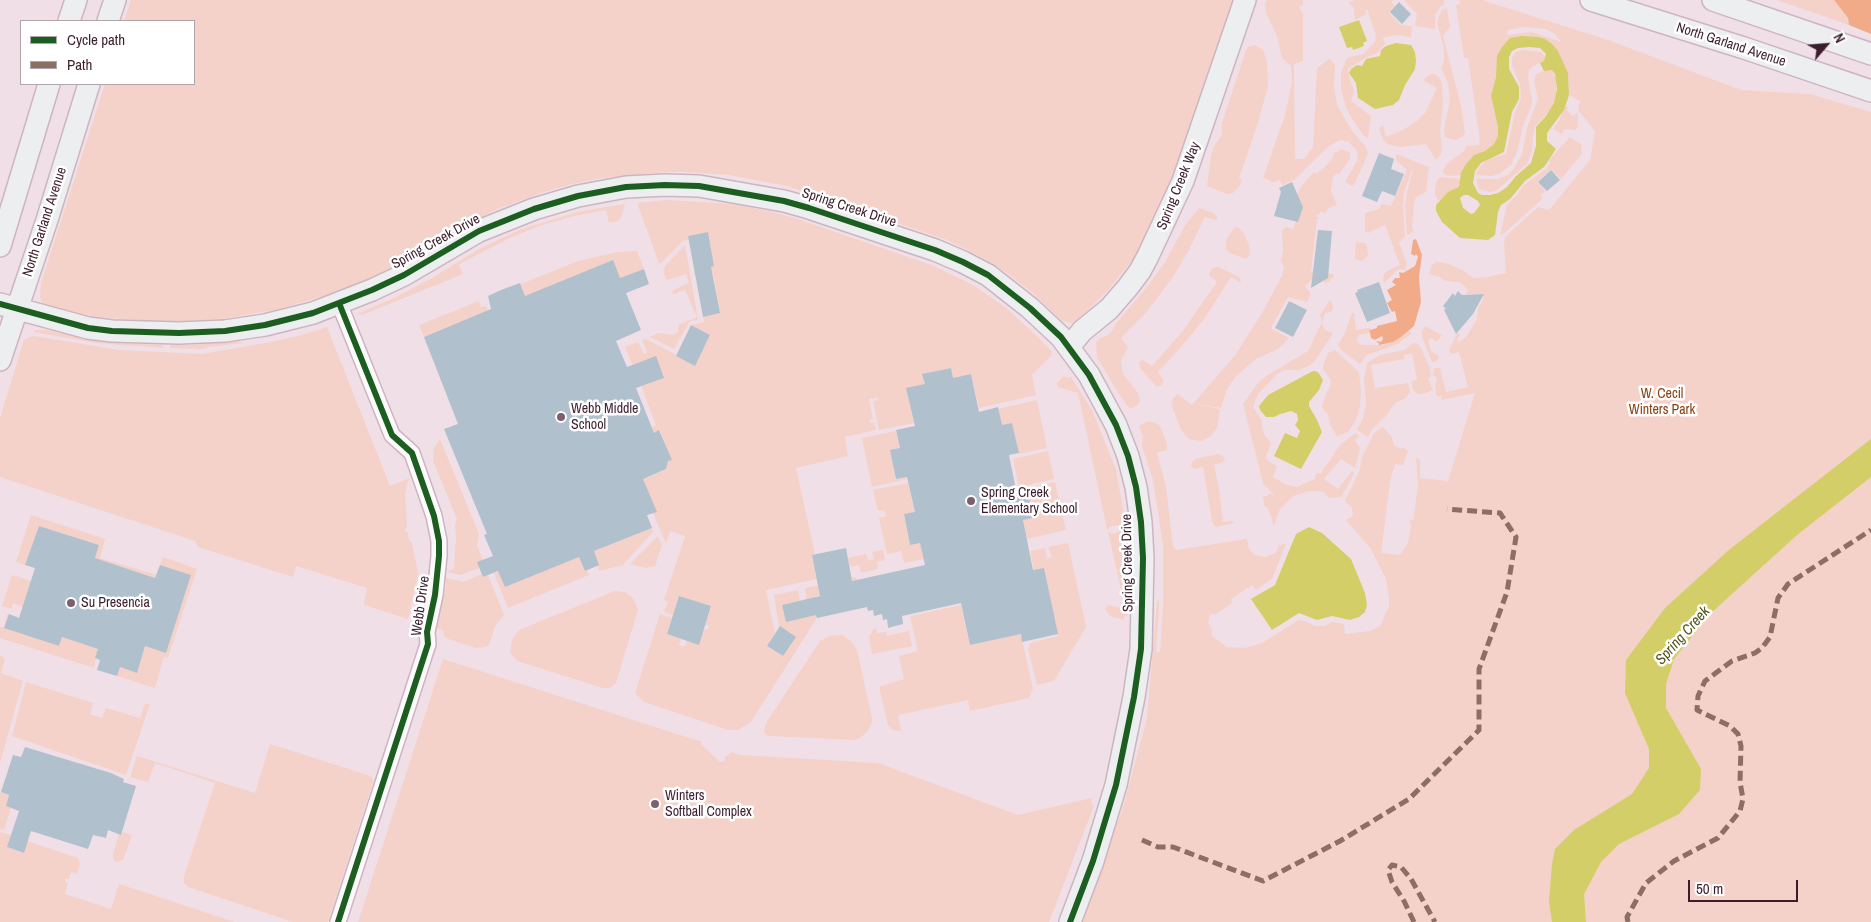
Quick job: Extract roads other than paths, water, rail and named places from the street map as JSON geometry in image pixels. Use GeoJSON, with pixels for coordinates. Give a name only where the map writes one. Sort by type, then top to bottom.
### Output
{"type":"FeatureCollection","features":[{"type":"Feature","properties":{"kind":"street"},"geometry":{"type":"LineString","coordinates":[[69,20],[76,0]]}},
{"type":"Feature","properties":{"kind":"street"},"geometry":{"type":"LineString","coordinates":[[108,20],[115,0]]}},
{"type":"Feature","properties":{"kind":"street","name":"Spring Creek Way"},"geometry":{"type":"LineString","coordinates":[[1069,347],[1082,331],[1108,309],[1128,287],[1148,256],[1183,181],[1245,0]]}},
{"type":"Feature","properties":{"kind":"street","name":"North Garland Avenue"},"geometry":{"type":"LineString","coordinates":[[1592,0],[1871,91]]}},
{"type":"Feature","properties":{"kind":"street"},"geometry":{"type":"LineString","coordinates":[[1713,0],[1871,54]]}},
{"type":"Feature","properties":{"kind":"street"},"geometry":{"type":"LineString","coordinates":[[0,246],[49,85]]}},
{"type":"Feature","properties":{"kind":"street","name":"North Garland Avenue"},"geometry":{"type":"LineString","coordinates":[[0,360],[8,307],[47,220],[89,85]]}},
{"type":"Feature","properties":{"kind":"street","name":"Spring Creek Drive"},"geometry":{"type":"LineString","coordinates":[[8,307],[88,328],[130,332],[226,331],[265,325],[305,316],[339,304],[404,275],[479,231],[534,209],[578,196],[626,186],[699,186],[784,201],[935,250],[988,275],[1030,308],[1061,337],[1102,397],[1116,425],[1128,456],[1140,513],[1143,558],[1141,648],[1127,737],[1105,823],[1070,922]]}},
{"type":"Feature","properties":{"kind":"street","name":"Webb Drive"},"geometry":{"type":"LineString","coordinates":[[338,922],[428,644],[427,632],[438,572],[439,541],[434,516],[412,453],[392,435],[339,304]]}},
{"type":"Feature","properties":{"kind":"water"},"geometry":{"type":"Polygon","coordinates":[[[1359,20],[1367,41],[1363,43],[1364,46],[1353,50],[1352,47],[1347,48],[1339,27],[1359,20]]]}},
{"type":"Feature","properties":{"kind":"water"},"geometry":{"type":"Polygon","coordinates":[[[1522,36],[1545,39],[1558,51],[1568,73],[1569,95],[1564,110],[1547,133],[1547,141],[1556,149],[1544,167],[1525,181],[1510,199],[1501,205],[1498,212],[1495,235],[1488,240],[1460,238],[1442,222],[1436,211],[1436,205],[1448,192],[1459,187],[1461,172],[1474,155],[1485,151],[1494,144],[1498,136],[1498,127],[1491,96],[1496,77],[1497,56],[1510,38],[1522,36]],[[1518,48],[1512,51],[1509,57],[1509,69],[1519,87],[1519,99],[1512,112],[1504,152],[1481,163],[1475,171],[1473,183],[1478,193],[1482,195],[1498,193],[1507,187],[1531,163],[1536,146],[1536,127],[1554,103],[1557,89],[1555,74],[1552,70],[1544,71],[1540,63],[1544,61],[1546,54],[1540,48],[1518,48]],[[1468,195],[1460,198],[1463,208],[1471,214],[1474,213],[1480,205],[1478,201],[1468,195]]]}},
{"type":"Feature","properties":{"kind":"water"},"geometry":{"type":"Polygon","coordinates":[[[1396,43],[1411,45],[1415,52],[1415,69],[1405,85],[1399,100],[1393,105],[1375,109],[1358,98],[1356,83],[1349,73],[1357,65],[1362,66],[1366,59],[1380,56],[1381,50],[1386,46],[1396,43]]]}},
{"type":"Feature","properties":{"kind":"water"},"geometry":{"type":"Polygon","coordinates":[[[1313,371],[1318,372],[1323,380],[1319,390],[1309,402],[1309,406],[1322,432],[1301,469],[1274,456],[1285,433],[1297,438],[1300,431],[1295,425],[1298,420],[1297,414],[1291,411],[1274,417],[1266,417],[1259,406],[1268,395],[1313,371]]]}},
{"type":"Feature","properties":{"kind":"water","name":"Spring Creek"},"geometry":{"type":"Polygon","coordinates":[[[1871,439],[1871,477],[1797,535],[1711,613],[1674,659],[1666,684],[1666,708],[1701,769],[1700,790],[1679,814],[1619,844],[1601,862],[1584,894],[1586,922],[1552,922],[1549,901],[1555,849],[1574,830],[1632,794],[1649,768],[1649,749],[1625,693],[1626,660],[1665,608],[1730,549],[1871,439]]]}},
{"type":"Feature","properties":{"kind":"water"},"geometry":{"type":"Polygon","coordinates":[[[1309,527],[1322,533],[1351,559],[1365,593],[1367,605],[1365,612],[1359,617],[1350,620],[1332,616],[1317,620],[1299,613],[1272,630],[1251,599],[1275,585],[1296,534],[1309,527]]]}},
{"type":"Feature","properties":{"kind":"place","name":"Webb Middle School"},"geometry":{"type":"Point","coordinates":[561,417]}},
{"type":"Feature","properties":{"kind":"place","name":"Spring Creek Elementary School"},"geometry":{"type":"Point","coordinates":[971,501]}},
{"type":"Feature","properties":{"kind":"place","name":"Su Presencia"},"geometry":{"type":"Point","coordinates":[71,603]}},
{"type":"Feature","properties":{"kind":"place","name":"Winters Softball Complex"},"geometry":{"type":"Point","coordinates":[655,804]}},
{"type":"Feature","properties":{"kind":"park label","name":"W. Cecil Winters Park"},"geometry":{"type":"Point","coordinates":[1662,402]}}]}
